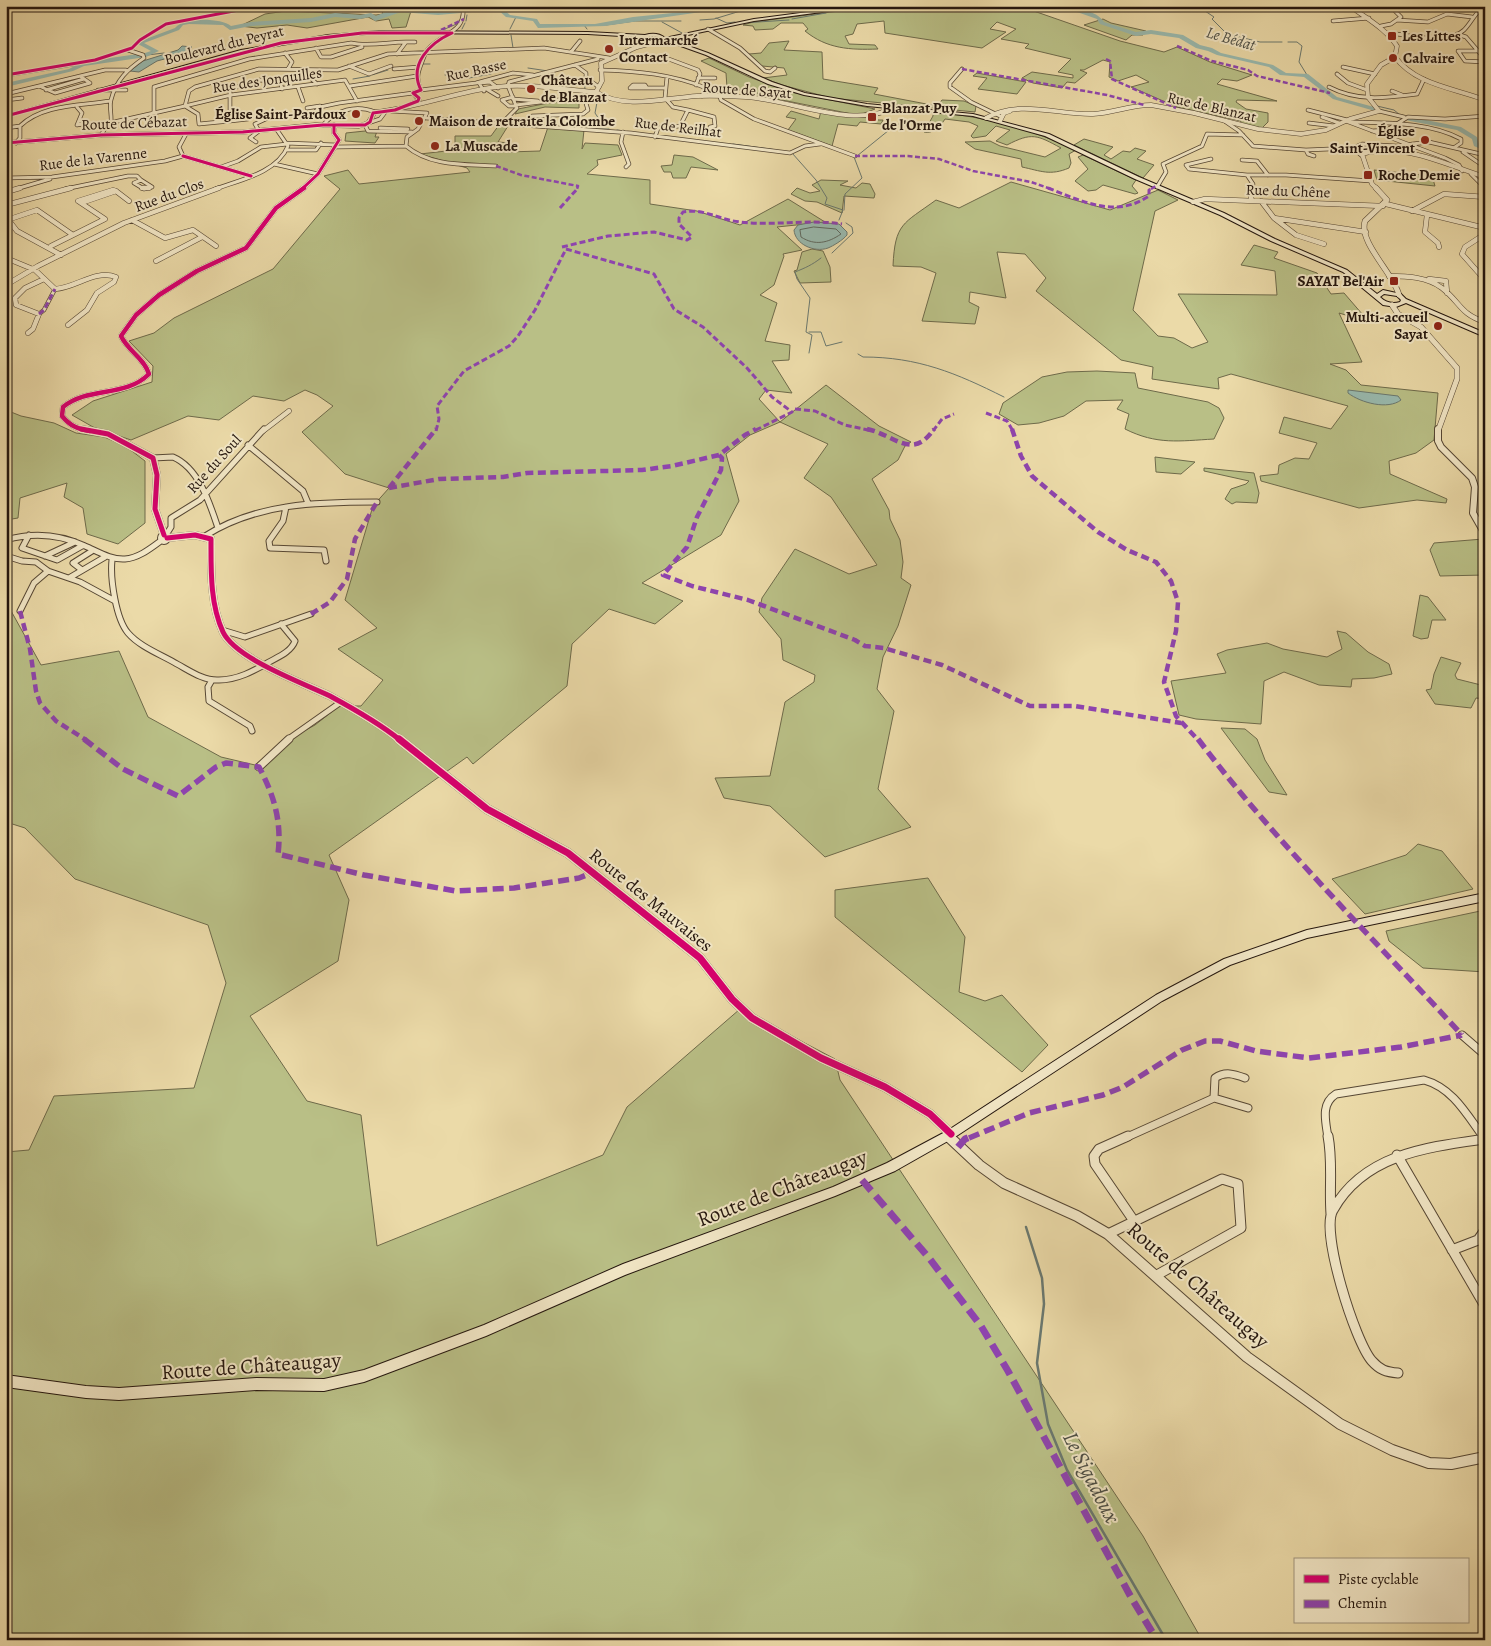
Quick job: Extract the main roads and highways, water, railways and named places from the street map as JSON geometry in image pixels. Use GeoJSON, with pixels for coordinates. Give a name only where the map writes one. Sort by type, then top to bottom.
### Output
{"type":"FeatureCollection","features":[{"type":"Feature","properties":{"kind":"main road"},"geometry":{"type":"LineString","coordinates":[[644,39],[663,38],[770,17],[865,6]]}},
{"type":"Feature","properties":{"kind":"main road","name":"Boulevard du Peyrat"},"geometry":{"type":"LineString","coordinates":[[6,116],[98,90],[116,88],[132,81],[242,52],[296,40],[362,33],[428,32],[569,33],[644,39]]}},
{"type":"Feature","properties":{"kind":"main road"},"geometry":{"type":"LineString","coordinates":[[657,42],[663,38]]}},
{"type":"Feature","properties":{"kind":"main road"},"geometry":{"type":"LineString","coordinates":[[663,38],[786,88],[825,98],[1001,119],[1055,138],[1296,251],[1345,271],[1382,302],[1392,305],[1404,301]]}},
{"type":"Feature","properties":{"kind":"main road"},"geometry":{"type":"LineString","coordinates":[[644,39],[692,49]]}},
{"type":"Feature","properties":{"kind":"main road"},"geometry":{"type":"LineString","coordinates":[[1365,287],[1396,294],[1404,301],[1485,335]]}},
{"type":"Feature","properties":{"kind":"main road"},"geometry":{"type":"LineString","coordinates":[[1377,297],[1383,292]]}},
{"type":"Feature","properties":{"kind":"main road","name":"Route de Châteaugay"},"geometry":{"type":"LineString","coordinates":[[6,1381],[86,1392],[119,1394],[238,1385],[324,1385],[350,1380],[486,1330],[669,1252],[835,1191],[891,1167],[950,1135],[1159,998],[1222,964],[1307,934],[1485,896]]}},
{"type":"Feature","properties":{"kind":"water"},"geometry":{"type":"Polygon","coordinates":[[[182,46],[192,47],[183,54],[157,61],[139,72],[130,71],[143,61],[178,50],[182,46]]]}},
{"type":"Feature","properties":{"kind":"water"},"geometry":{"type":"Polygon","coordinates":[[[814,222],[839,224],[847,232],[847,235],[838,243],[828,248],[811,248],[798,239],[794,230],[798,225],[814,222]]]}},
{"type":"Feature","properties":{"kind":"water"},"geometry":{"type":"Polygon","coordinates":[[[1348,390],[1398,396],[1401,400],[1389,405],[1374,404],[1353,397],[1348,393],[1348,390]]]}},
{"type":"Feature","properties":{"kind":"waterway","name":"Le Bédat"},"geometry":{"type":"LineString","coordinates":[[6,85],[71,70],[82,64],[146,55],[156,51],[140,43],[177,29],[181,24],[189,22],[224,23],[230,28],[251,24],[311,20],[335,15],[360,17],[371,15],[375,19],[387,13],[401,10],[438,13],[494,8],[500,9],[508,16],[535,20],[538,26],[576,26],[616,23],[633,19],[739,6]]}},
{"type":"Feature","properties":{"kind":"waterway"},"geometry":{"type":"LineString","coordinates":[[717,18],[757,6]]}},
{"type":"Feature","properties":{"kind":"waterway","name":"Le Bédat"},"geometry":{"type":"LineString","coordinates":[[824,6],[844,6]]}},
{"type":"Feature","properties":{"kind":"waterway","name":"Le Bédat"},"geometry":{"type":"LineString","coordinates":[[1063,6],[1099,18],[1102,23],[1136,34],[1151,32],[1181,36],[1198,47],[1210,49],[1219,54],[1271,66],[1278,72],[1286,75],[1304,75]]}},
{"type":"Feature","properties":{"kind":"waterway","name":"Le Bédat"},"geometry":{"type":"LineString","coordinates":[[1177,6],[1186,6]]}},
{"type":"Feature","properties":{"kind":"waterway","name":"Le Bédat"},"geometry":{"type":"LineString","coordinates":[[1190,6],[1199,7],[1214,17],[1212,19],[1227,34],[1260,42],[1282,42]]}},
{"type":"Feature","properties":{"kind":"waterway"},"geometry":{"type":"LineString","coordinates":[[792,19],[826,13]]}},
{"type":"Feature","properties":{"kind":"waterway"},"geometry":{"type":"LineString","coordinates":[[466,21],[467,15]]}},
{"type":"Feature","properties":{"kind":"waterway"},"geometry":{"type":"LineString","coordinates":[[510,29],[516,17]]}},
{"type":"Feature","properties":{"kind":"waterway"},"geometry":{"type":"LineString","coordinates":[[700,20],[717,18]]}},
{"type":"Feature","properties":{"kind":"waterway"},"geometry":{"type":"LineString","coordinates":[[717,18],[727,23],[735,22]]}},
{"type":"Feature","properties":{"kind":"waterway"},"geometry":{"type":"LineString","coordinates":[[742,23],[789,20]]}},
{"type":"Feature","properties":{"kind":"waterway","name":"Le Bédat"},"geometry":{"type":"LineString","coordinates":[[606,25],[635,21],[681,21]]}},
{"type":"Feature","properties":{"kind":"waterway"},"geometry":{"type":"LineString","coordinates":[[662,22],[682,33]]}},
{"type":"Feature","properties":{"kind":"waterway"},"geometry":{"type":"LineString","coordinates":[[445,29],[459,23]]}},
{"type":"Feature","properties":{"kind":"waterway"},"geometry":{"type":"LineString","coordinates":[[462,29],[465,23]]}},
{"type":"Feature","properties":{"kind":"waterway","name":"Le Bédat"},"geometry":{"type":"LineString","coordinates":[[584,25],[587,29]]}},
{"type":"Feature","properties":{"kind":"waterway"},"geometry":{"type":"LineString","coordinates":[[511,35],[513,48]]}},
{"type":"Feature","properties":{"kind":"waterway"},"geometry":{"type":"LineString","coordinates":[[1288,42],[1297,42],[1302,46],[1299,62],[1307,75]]}},
{"type":"Feature","properties":{"kind":"waterway","name":"Le Bédat"},"geometry":{"type":"LineString","coordinates":[[147,55],[164,53]]}},
{"type":"Feature","properties":{"kind":"waterway"},"geometry":{"type":"LineString","coordinates":[[624,55],[631,53]]}},
{"type":"Feature","properties":{"kind":"waterway"},"geometry":{"type":"LineString","coordinates":[[423,64],[430,64]]}},
{"type":"Feature","properties":{"kind":"waterway"},"geometry":{"type":"LineString","coordinates":[[6,77],[79,65]]}},
{"type":"Feature","properties":{"kind":"waterway"},"geometry":{"type":"LineString","coordinates":[[528,68],[548,71]]}},
{"type":"Feature","properties":{"kind":"waterway"},"geometry":{"type":"LineString","coordinates":[[372,75],[388,70]]}},
{"type":"Feature","properties":{"kind":"waterway"},"geometry":{"type":"LineString","coordinates":[[550,73],[554,77],[584,80],[585,89]]}},
{"type":"Feature","properties":{"kind":"waterway"},"geometry":{"type":"LineString","coordinates":[[445,75],[469,78],[491,74]]}},
{"type":"Feature","properties":{"kind":"waterway","name":"Le Bédat"},"geometry":{"type":"LineString","coordinates":[[1306,75],[1335,98],[1410,119],[1459,128],[1475,138],[1476,145],[1485,149]]}},
{"type":"Feature","properties":{"kind":"waterway"},"geometry":{"type":"LineString","coordinates":[[353,79],[370,76]]}},
{"type":"Feature","properties":{"kind":"waterway"},"geometry":{"type":"LineString","coordinates":[[598,97],[595,113],[599,119],[596,129],[609,129]]}},
{"type":"Feature","properties":{"kind":"waterway"},"geometry":{"type":"LineString","coordinates":[[1377,106],[1394,110],[1400,115]]}},
{"type":"Feature","properties":{"kind":"waterway"},"geometry":{"type":"LineString","coordinates":[[857,156],[894,126],[901,123]]}},
{"type":"Feature","properties":{"kind":"waterway"},"geometry":{"type":"LineString","coordinates":[[617,130],[625,131]]}},
{"type":"Feature","properties":{"kind":"waterway"},"geometry":{"type":"LineString","coordinates":[[733,144],[777,150]]}},
{"type":"Feature","properties":{"kind":"waterway"},"geometry":{"type":"LineString","coordinates":[[792,153],[816,180],[827,198],[825,204],[843,210],[839,220]]}},
{"type":"Feature","properties":{"kind":"waterway"},"geometry":{"type":"LineString","coordinates":[[844,210],[845,194],[862,178],[854,157]]}},
{"type":"Feature","properties":{"kind":"waterway"},"geometry":{"type":"LineString","coordinates":[[832,253],[853,233],[852,227],[846,223]]}},
{"type":"Feature","properties":{"kind":"waterway"},"geometry":{"type":"LineString","coordinates":[[809,353],[812,335],[806,332],[810,298],[797,279],[795,272],[821,258]]}},
{"type":"Feature","properties":{"kind":"waterway"},"geometry":{"type":"LineString","coordinates":[[809,332],[821,332],[826,346],[842,342]]}},
{"type":"Feature","properties":{"kind":"waterway"},"geometry":{"type":"LineString","coordinates":[[858,354],[863,357],[901,360],[936,368],[1004,397]]}},
{"type":"Feature","properties":{"kind":"waterway","name":"Le Sigadoux"},"geometry":{"type":"LineString","coordinates":[[1026,1227],[1042,1278],[1044,1304],[1037,1363],[1048,1424],[1067,1470],[1166,1640]]}},
{"type":"Feature","properties":{"kind":"place","name":"Les Littes"},"geometry":{"type":"Point","coordinates":[1392,36]}},
{"type":"Feature","properties":{"kind":"place","name":"Intermarché Contact"},"geometry":{"type":"Point","coordinates":[609,49]}},
{"type":"Feature","properties":{"kind":"place","name":"Calvaire"},"geometry":{"type":"Point","coordinates":[1393,58]}},
{"type":"Feature","properties":{"kind":"place","name":"Château de Blanzat"},"geometry":{"type":"Point","coordinates":[531,89]}},
{"type":"Feature","properties":{"kind":"place","name":"Église Saint-Pardoux"},"geometry":{"type":"Point","coordinates":[356,114]}},
{"type":"Feature","properties":{"kind":"place","name":"Blanzat Puy de l'Orme"},"geometry":{"type":"Point","coordinates":[872,117]}},
{"type":"Feature","properties":{"kind":"place","name":"Maison de retraite la Colombe"},"geometry":{"type":"Point","coordinates":[419,121]}},
{"type":"Feature","properties":{"kind":"place","name":"Église Saint-Vincent"},"geometry":{"type":"Point","coordinates":[1425,140]}},
{"type":"Feature","properties":{"kind":"place","name":"La Muscade"},"geometry":{"type":"Point","coordinates":[435,146]}},
{"type":"Feature","properties":{"kind":"place","name":"Roche Demie"},"geometry":{"type":"Point","coordinates":[1368,175]}},
{"type":"Feature","properties":{"kind":"place","name":"SAYAT Bel'Air"},"geometry":{"type":"Point","coordinates":[1394,281]}},
{"type":"Feature","properties":{"kind":"place","name":"Multi-accueil Sayat"},"geometry":{"type":"Point","coordinates":[1438,326]}}]}
